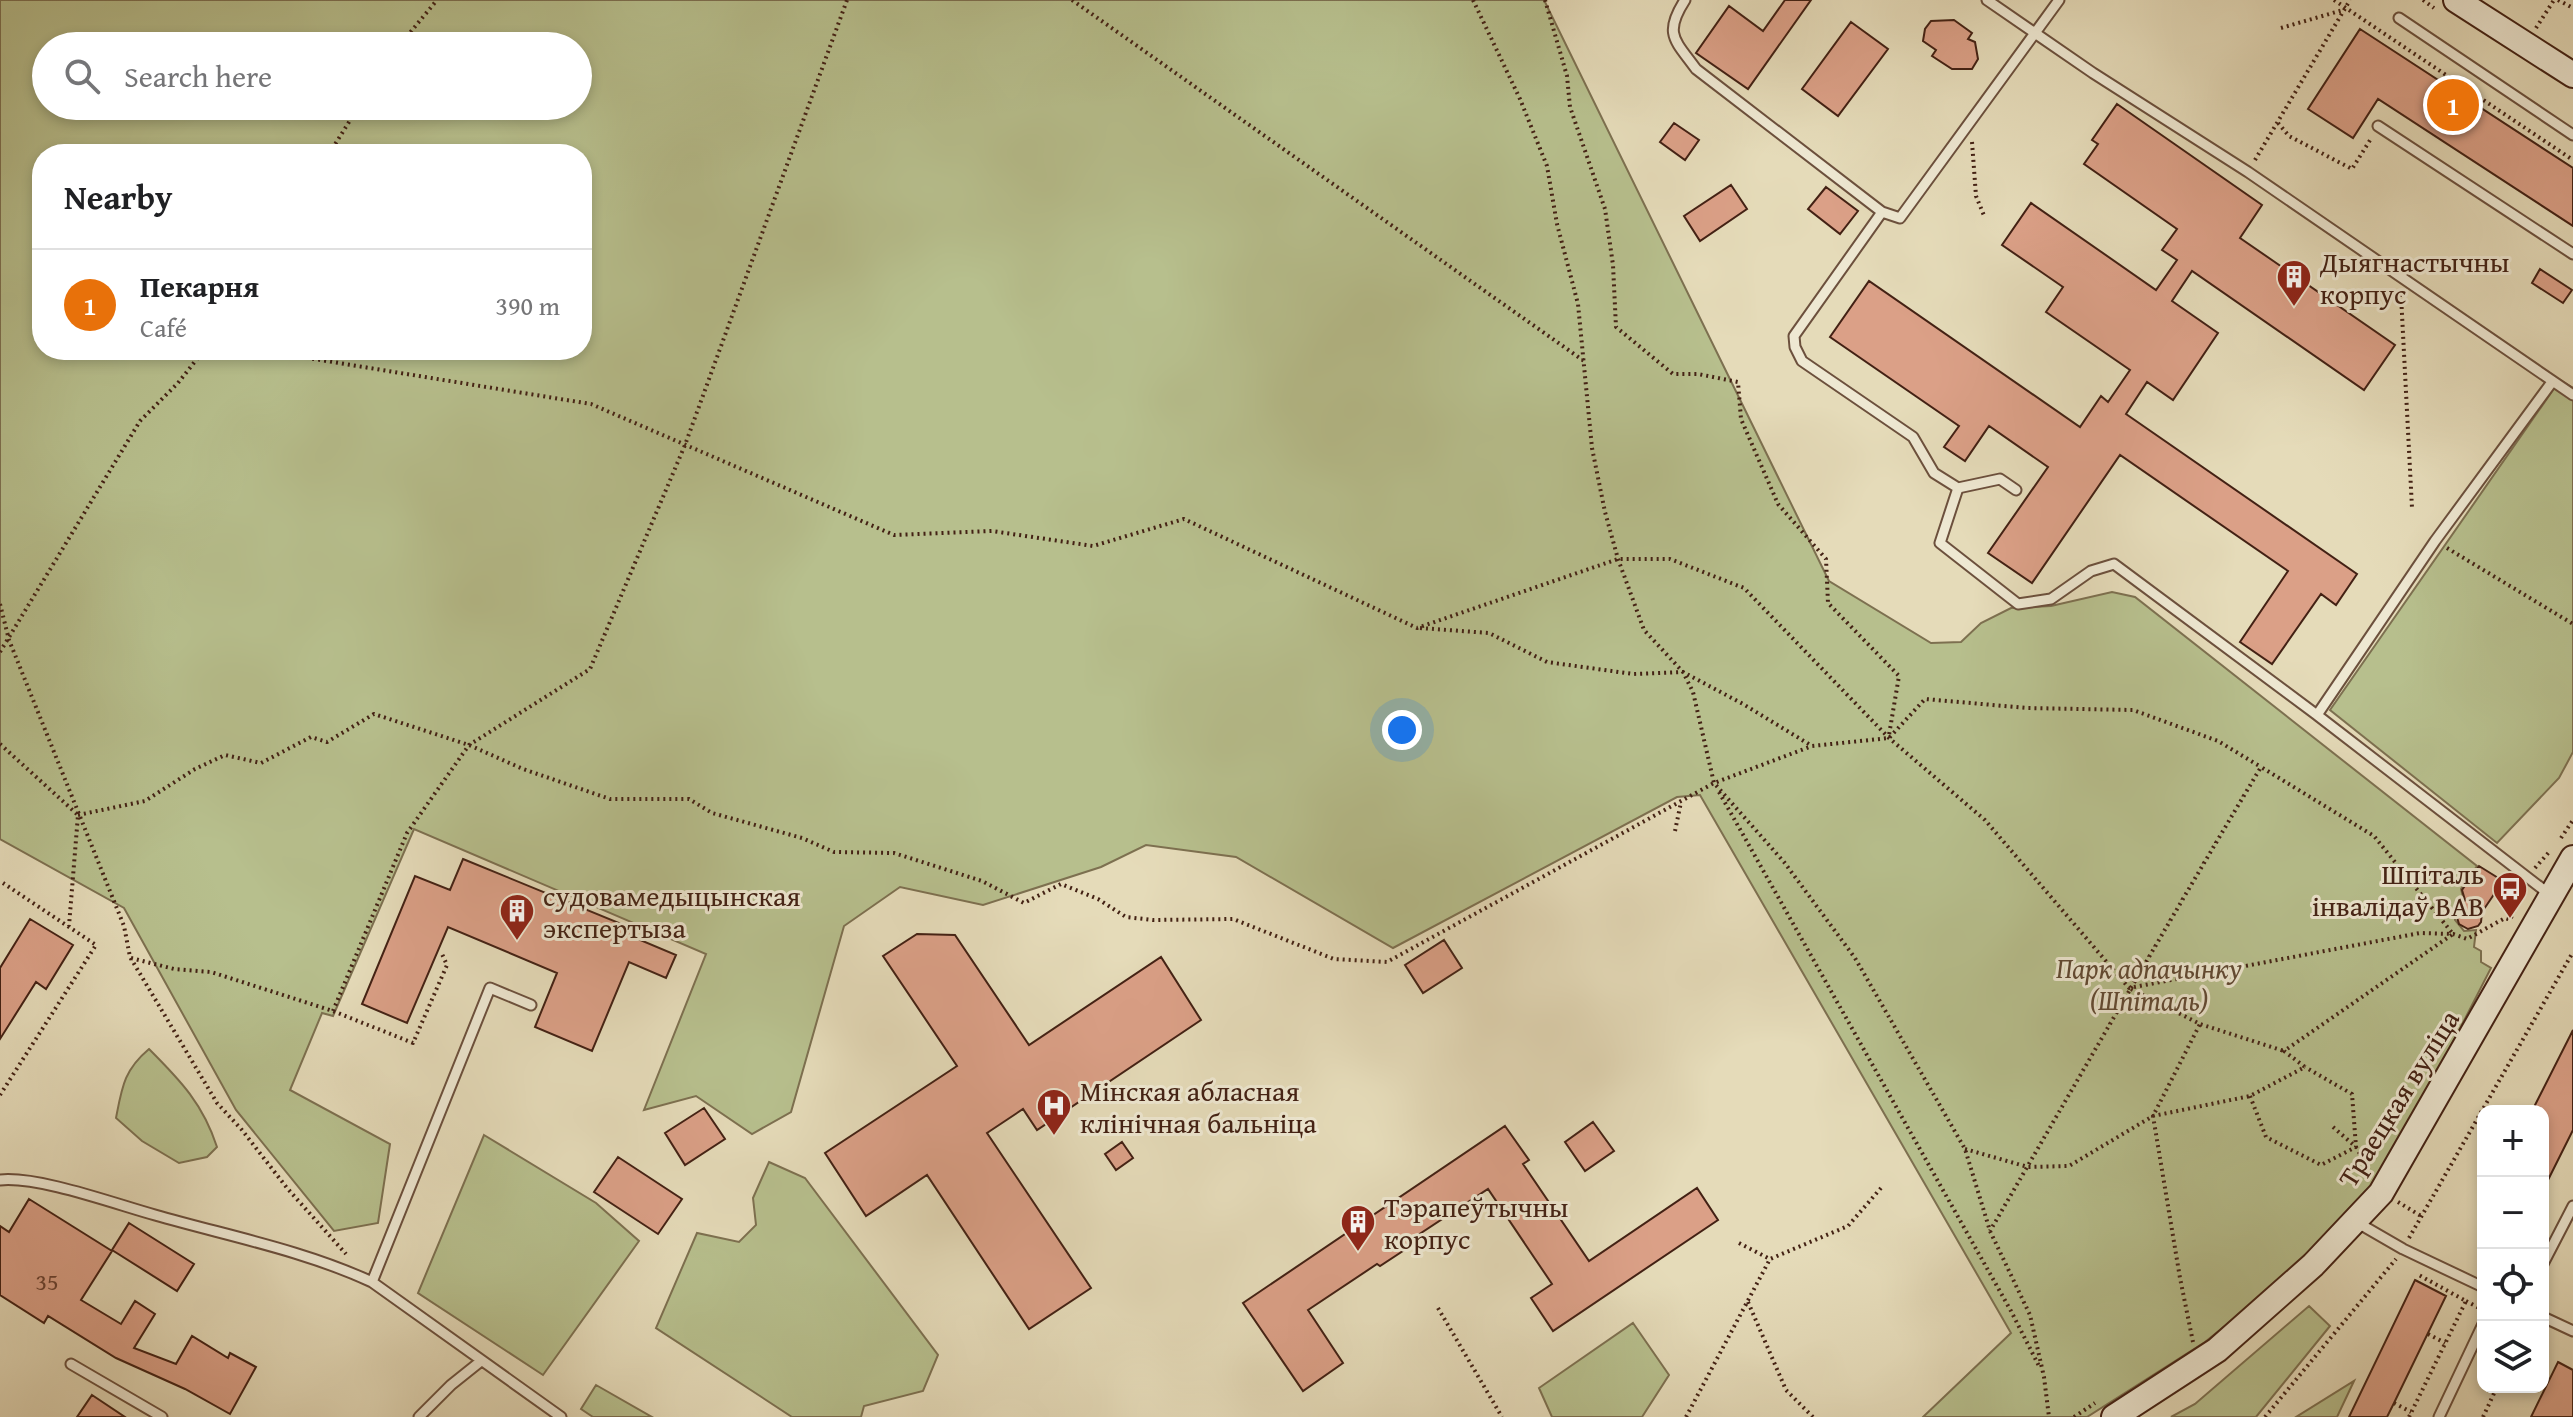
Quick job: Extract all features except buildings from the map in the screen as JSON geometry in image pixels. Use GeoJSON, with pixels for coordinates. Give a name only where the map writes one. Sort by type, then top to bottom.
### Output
{"type":"FeatureCollection","features":[{"type":"Feature","properties":{"kind":"street"},"geometry":{"type":"LineString","coordinates":[[2456,0],[2573,75]]}},
{"type":"Feature","properties":{"kind":"street","name":"Траецкая вуліца"},"geometry":{"type":"LineString","coordinates":[[2105,1410],[2313,1265],[2381,1193],[2550,895],[2571,867]]}},
{"type":"Feature","properties":{"kind":"lane"},"geometry":{"type":"LineString","coordinates":[[1685,0],[1673,19],[1674,39],[1696,69],[1882,212],[1900,218],[2059,0]]}},
{"type":"Feature","properties":{"kind":"lane"},"geometry":{"type":"LineString","coordinates":[[1987,0],[2093,73],[2248,172],[2573,395]]}},
{"type":"Feature","properties":{"kind":"lane"},"geometry":{"type":"LineString","coordinates":[[2399,18],[2573,135]]}},
{"type":"Feature","properties":{"kind":"lane"},"geometry":{"type":"LineString","coordinates":[[2378,126],[2573,254]]}},
{"type":"Feature","properties":{"kind":"lane"},"geometry":{"type":"LineString","coordinates":[[1882,212],[1794,336],[1795,347],[1802,361],[1913,437],[1934,473],[1958,488],[2000,479],[2016,490]]}},
{"type":"Feature","properties":{"kind":"lane"},"geometry":{"type":"LineString","coordinates":[[2317,715],[2435,541],[2552,382]]}},
{"type":"Feature","properties":{"kind":"lane"},"geometry":{"type":"LineString","coordinates":[[1958,488],[1940,543],[2018,604],[2051,599],[2091,571],[2114,564],[2317,715],[2550,895]]}},
{"type":"Feature","properties":{"kind":"lane"},"geometry":{"type":"LineString","coordinates":[[372,1282],[490,988],[531,1005]]}},
{"type":"Feature","properties":{"kind":"lane"},"geometry":{"type":"LineString","coordinates":[[0,1180],[13,1178],[80,1194],[295,1252],[342,1268],[372,1282],[561,1417]]}},
{"type":"Feature","properties":{"kind":"lane"},"geometry":{"type":"LineString","coordinates":[[2549,1254],[2570,1219],[2573,1206]]}},
{"type":"Feature","properties":{"kind":"lane"},"geometry":{"type":"LineString","coordinates":[[2355,1221],[2403,1249],[2477,1284]]}},
{"type":"Feature","properties":{"kind":"lane"},"geometry":{"type":"LineString","coordinates":[[2549,1320],[2573,1331]]}},
{"type":"Feature","properties":{"kind":"lane"},"geometry":{"type":"LineString","coordinates":[[2439,1417],[2477,1337]]}},
{"type":"Feature","properties":{"kind":"lane"},"geometry":{"type":"LineString","coordinates":[[419,1417],[481,1361]]}},
{"type":"Feature","properties":{"kind":"lane"},"geometry":{"type":"LineString","coordinates":[[71,1364],[162,1417]]}},
{"type":"Feature","properties":{"kind":"path"},"geometry":{"type":"LineString","coordinates":[[411,32],[437,0]]}},
{"type":"Feature","properties":{"kind":"path"},"geometry":{"type":"LineString","coordinates":[[333,1011],[407,833],[469,745],[590,669],[685,445],[847,0]]}},
{"type":"Feature","properties":{"kind":"path"},"geometry":{"type":"LineString","coordinates":[[1072,0],[1584,361]]}},
{"type":"Feature","properties":{"kind":"path"},"geometry":{"type":"LineString","coordinates":[[1473,0],[1520,99],[1547,166],[1557,224],[1578,304],[1592,448],[1605,512],[1618,559],[1644,630],[1683,672],[1693,692],[1714,783],[2011,1311],[2044,1377]]}},
{"type":"Feature","properties":{"kind":"path"},"geometry":{"type":"LineString","coordinates":[[1545,0],[1567,76],[1570,107],[1605,209],[1613,265],[1616,327],[1673,374],[1698,374],[1738,382],[1741,419],[1778,504],[1826,559],[1828,603],[1899,676],[1889,738]]}},
{"type":"Feature","properties":{"kind":"path"},"geometry":{"type":"LineString","coordinates":[[2334,0],[2573,159],[2569,166]]}},
{"type":"Feature","properties":{"kind":"path"},"geometry":{"type":"LineString","coordinates":[[2248,172],[2350,0]]}},
{"type":"Feature","properties":{"kind":"path"},"geometry":{"type":"LineString","coordinates":[[2526,45],[2556,0],[2572,6]]}},
{"type":"Feature","properties":{"kind":"path"},"geometry":{"type":"LineString","coordinates":[[2281,28],[2345,9]]}},
{"type":"Feature","properties":{"kind":"path"},"geometry":{"type":"LineString","coordinates":[[335,144],[350,120]]}},
{"type":"Feature","properties":{"kind":"path"},"geometry":{"type":"LineString","coordinates":[[1970,122],[1976,196],[1985,218]]}},
{"type":"Feature","properties":{"kind":"path"},"geometry":{"type":"LineString","coordinates":[[2278,123],[2289,136],[2352,169],[2378,126]]}},
{"type":"Feature","properties":{"kind":"path"},"geometry":{"type":"LineString","coordinates":[[2400,275],[2412,508]]}},
{"type":"Feature","properties":{"kind":"path"},"geometry":{"type":"LineString","coordinates":[[0,652],[140,421],[196,360]]}},
{"type":"Feature","properties":{"kind":"path"},"geometry":{"type":"LineString","coordinates":[[320,360],[591,404],[894,535],[992,531],[1093,546],[1184,519],[1417,628],[1489,633],[1547,662],[1633,674],[1683,672],[1812,746]]}},
{"type":"Feature","properties":{"kind":"path"},"geometry":{"type":"LineString","coordinates":[[2435,541],[2573,624]]}},
{"type":"Feature","properties":{"kind":"path"},"geometry":{"type":"LineString","coordinates":[[1417,628],[1618,559],[1670,559],[1744,588],[1889,738],[1985,820],[2129,988],[2200,1024],[2284,1051],[2352,1094],[2356,1147]]}},
{"type":"Feature","properties":{"kind":"path"},"geometry":{"type":"LineString","coordinates":[[0,604],[9,640],[124,926],[130,957],[217,1103],[287,1188],[372,1282]]}},
{"type":"Feature","properties":{"kind":"path"},"geometry":{"type":"LineString","coordinates":[[78,815],[145,801],[195,769],[225,755],[261,763],[311,737],[327,742],[374,714],[469,745],[523,769],[610,799],[689,799],[712,813],[802,838],[834,852],[894,853],[982,881],[1024,903],[1061,884],[1098,899],[1126,917],[1153,920],[1233,919],[1334,959],[1387,962],[1714,783],[1812,746],[1889,738],[1925,699],[2027,708],[2133,710],[2218,741],[2374,836],[2453,934]]}},
{"type":"Feature","properties":{"kind":"path"},"geometry":{"type":"LineString","coordinates":[[0,744],[78,815]]}},
{"type":"Feature","properties":{"kind":"path"},"geometry":{"type":"LineString","coordinates":[[1990,1231],[2129,988],[2261,767]]}},
{"type":"Feature","properties":{"kind":"path"},"geometry":{"type":"LineString","coordinates":[[1714,783],[1784,862],[1855,958],[1965,1149],[1990,1231],[2030,1315],[2044,1377],[2049,1417]]}},
{"type":"Feature","properties":{"kind":"path"},"geometry":{"type":"LineString","coordinates":[[1675,831],[1681,802]]}},
{"type":"Feature","properties":{"kind":"path"},"geometry":{"type":"LineString","coordinates":[[69,927],[78,815]]}},
{"type":"Feature","properties":{"kind":"path"},"geometry":{"type":"LineString","coordinates":[[2503,933],[2527,876]]}},
{"type":"Feature","properties":{"kind":"path"},"geometry":{"type":"LineString","coordinates":[[0,1095],[96,945],[3,883]]}},
{"type":"Feature","properties":{"kind":"path"},"geometry":{"type":"LineString","coordinates":[[2129,988],[2420,933],[2453,934],[2467,939],[2505,918],[2510,920]]}},
{"type":"Feature","properties":{"kind":"path"},"geometry":{"type":"LineString","coordinates":[[2284,1051],[2453,934]]}},
{"type":"Feature","properties":{"kind":"path"},"geometry":{"type":"LineString","coordinates":[[2265,1417],[2403,1249],[2573,952]]}},
{"type":"Feature","properties":{"kind":"path"},"geometry":{"type":"LineString","coordinates":[[130,957],[174,969],[211,972],[333,1011],[413,1043],[447,965],[442,954]]}},
{"type":"Feature","properties":{"kind":"path"},"geometry":{"type":"LineString","coordinates":[[2564,967],[2573,971]]}},
{"type":"Feature","properties":{"kind":"path"},"geometry":{"type":"LineString","coordinates":[[2191,1352],[2153,1116],[2200,1024]]}},
{"type":"Feature","properties":{"kind":"path"},"geometry":{"type":"LineString","coordinates":[[1965,1149],[2028,1167],[2069,1166],[2153,1116],[2250,1096],[2305,1067]]}},
{"type":"Feature","properties":{"kind":"path"},"geometry":{"type":"LineString","coordinates":[[2250,1096],[2266,1137],[2321,1165],[2356,1147]]}},
{"type":"Feature","properties":{"kind":"path"},"geometry":{"type":"LineString","coordinates":[[2333,1127],[2356,1147],[2371,1174],[2378,1160]]}},
{"type":"Feature","properties":{"kind":"path"},"geometry":{"type":"LineString","coordinates":[[1686,1417],[1770,1259],[1848,1226],[1881,1188]]}},
{"type":"Feature","properties":{"kind":"path"},"geometry":{"type":"LineString","coordinates":[[1739,1243],[1770,1259]]}},
{"type":"Feature","properties":{"kind":"path"},"geometry":{"type":"LineString","coordinates":[[2394,1262],[2477,1307]]}},
{"type":"Feature","properties":{"kind":"path"},"geometry":{"type":"LineString","coordinates":[[1747,1301],[1786,1390],[1813,1417]]}},
{"type":"Feature","properties":{"kind":"path"},"geometry":{"type":"LineString","coordinates":[[2394,1403],[2410,1414],[2466,1301]]}},
{"type":"Feature","properties":{"kind":"path"},"geometry":{"type":"LineString","coordinates":[[1438,1308],[1502,1417]]}},
{"type":"Feature","properties":{"kind":"path"},"geometry":{"type":"LineString","coordinates":[[2191,1352],[2204,1333]]}},
{"type":"Feature","properties":{"kind":"path"},"geometry":{"type":"LineString","coordinates":[[2428,1334],[2445,1343]]}},
{"type":"Feature","properties":{"kind":"path"},"geometry":{"type":"LineString","coordinates":[[2483,1417],[2494,1393]]}},
{"type":"Feature","properties":{"kind":"path"},"geometry":{"type":"LineString","coordinates":[[2074,1417],[2105,1410]]}},
{"type":"Feature","properties":{"kind":"green space","name":"Парк адпачынку (Шпіталь)"},"geometry":{"type":"Polygon","coordinates":[[[0,0],[1544,0],[1829,581],[1931,643],[1961,642],[1981,623],[2011,608],[2051,606],[2112,592],[2135,597],[2477,866],[2461,889],[2464,901],[2456,908],[2455,920],[2464,931],[2476,930],[2474,947],[2481,951],[2481,962],[2491,968],[2450,1048],[2371,1187],[2292,1272],[2205,1342],[2087,1417],[1923,1417],[2011,1333],[1700,795],[1677,797],[1393,948],[1236,857],[1146,845],[1101,867],[983,905],[900,887],[844,926],[791,1112],[752,1134],[696,1096],[644,1110],[706,954],[414,829],[333,1016],[322,1013],[290,1090],[390,1144],[378,1223],[334,1231],[236,1110],[124,908],[0,839],[0,0]]]}},
{"type":"Feature","properties":{"kind":"green space"},"geometry":{"type":"Polygon","coordinates":[[[2560,380],[2573,388],[2573,752],[2559,778],[2497,843],[2330,710],[2560,380]]]}},
{"type":"Feature","properties":{"kind":"green space"},"geometry":{"type":"Polygon","coordinates":[[[149,1049],[181,1083],[205,1118],[217,1147],[207,1157],[179,1163],[142,1141],[116,1118],[125,1080],[134,1064],[149,1049]]]}},
{"type":"Feature","properties":{"kind":"green space"},"geometry":{"type":"Polygon","coordinates":[[[484,1135],[596,1203],[639,1241],[543,1375],[418,1293],[484,1135]]]}},
{"type":"Feature","properties":{"kind":"green space"},"geometry":{"type":"Polygon","coordinates":[[[769,1162],[805,1178],[938,1355],[923,1391],[864,1406],[861,1417],[792,1417],[656,1328],[697,1233],[739,1242],[756,1225],[753,1198],[769,1162]]]}},
{"type":"Feature","properties":{"kind":"green space"},"geometry":{"type":"Polygon","coordinates":[[[2309,1306],[2330,1326],[2256,1417],[2171,1417],[2195,1404],[2309,1306]]]}},
{"type":"Feature","properties":{"kind":"green space"},"geometry":{"type":"Polygon","coordinates":[[[1633,1323],[1669,1375],[1642,1417],[1552,1417],[1539,1388],[1633,1323]]]}},
{"type":"Feature","properties":{"kind":"green space"},"geometry":{"type":"Polygon","coordinates":[[[2354,1381],[2337,1417],[2296,1417],[2354,1381]]]}},
{"type":"Feature","properties":{"kind":"green space"},"geometry":{"type":"Polygon","coordinates":[[[596,1385],[652,1417],[593,1417],[581,1409],[596,1385]]]}},
{"type":"Feature","properties":{"kind":"place","name":"Пекарня"},"geometry":{"type":"Point","coordinates":[2453,105]}},
{"type":"Feature","properties":{"kind":"place","name":"Дыягнастычны корпус"},"geometry":{"type":"Point","coordinates":[2294,308]}},
{"type":"Feature","properties":{"kind":"place","name":"Шпіталь інвалідаў ВАВ"},"geometry":{"type":"Point","coordinates":[2510,920]}},
{"type":"Feature","properties":{"kind":"place","name":"судовамедыцынская экспертыза"},"geometry":{"type":"Point","coordinates":[517,942]}},
{"type":"Feature","properties":{"kind":"place","name":"Мінская абласная клінічная бальніца"},"geometry":{"type":"Point","coordinates":[1054,1137]}},
{"type":"Feature","properties":{"kind":"place","name":"Тэрапеўтычны корпус"},"geometry":{"type":"Point","coordinates":[1358,1253]}}]}
